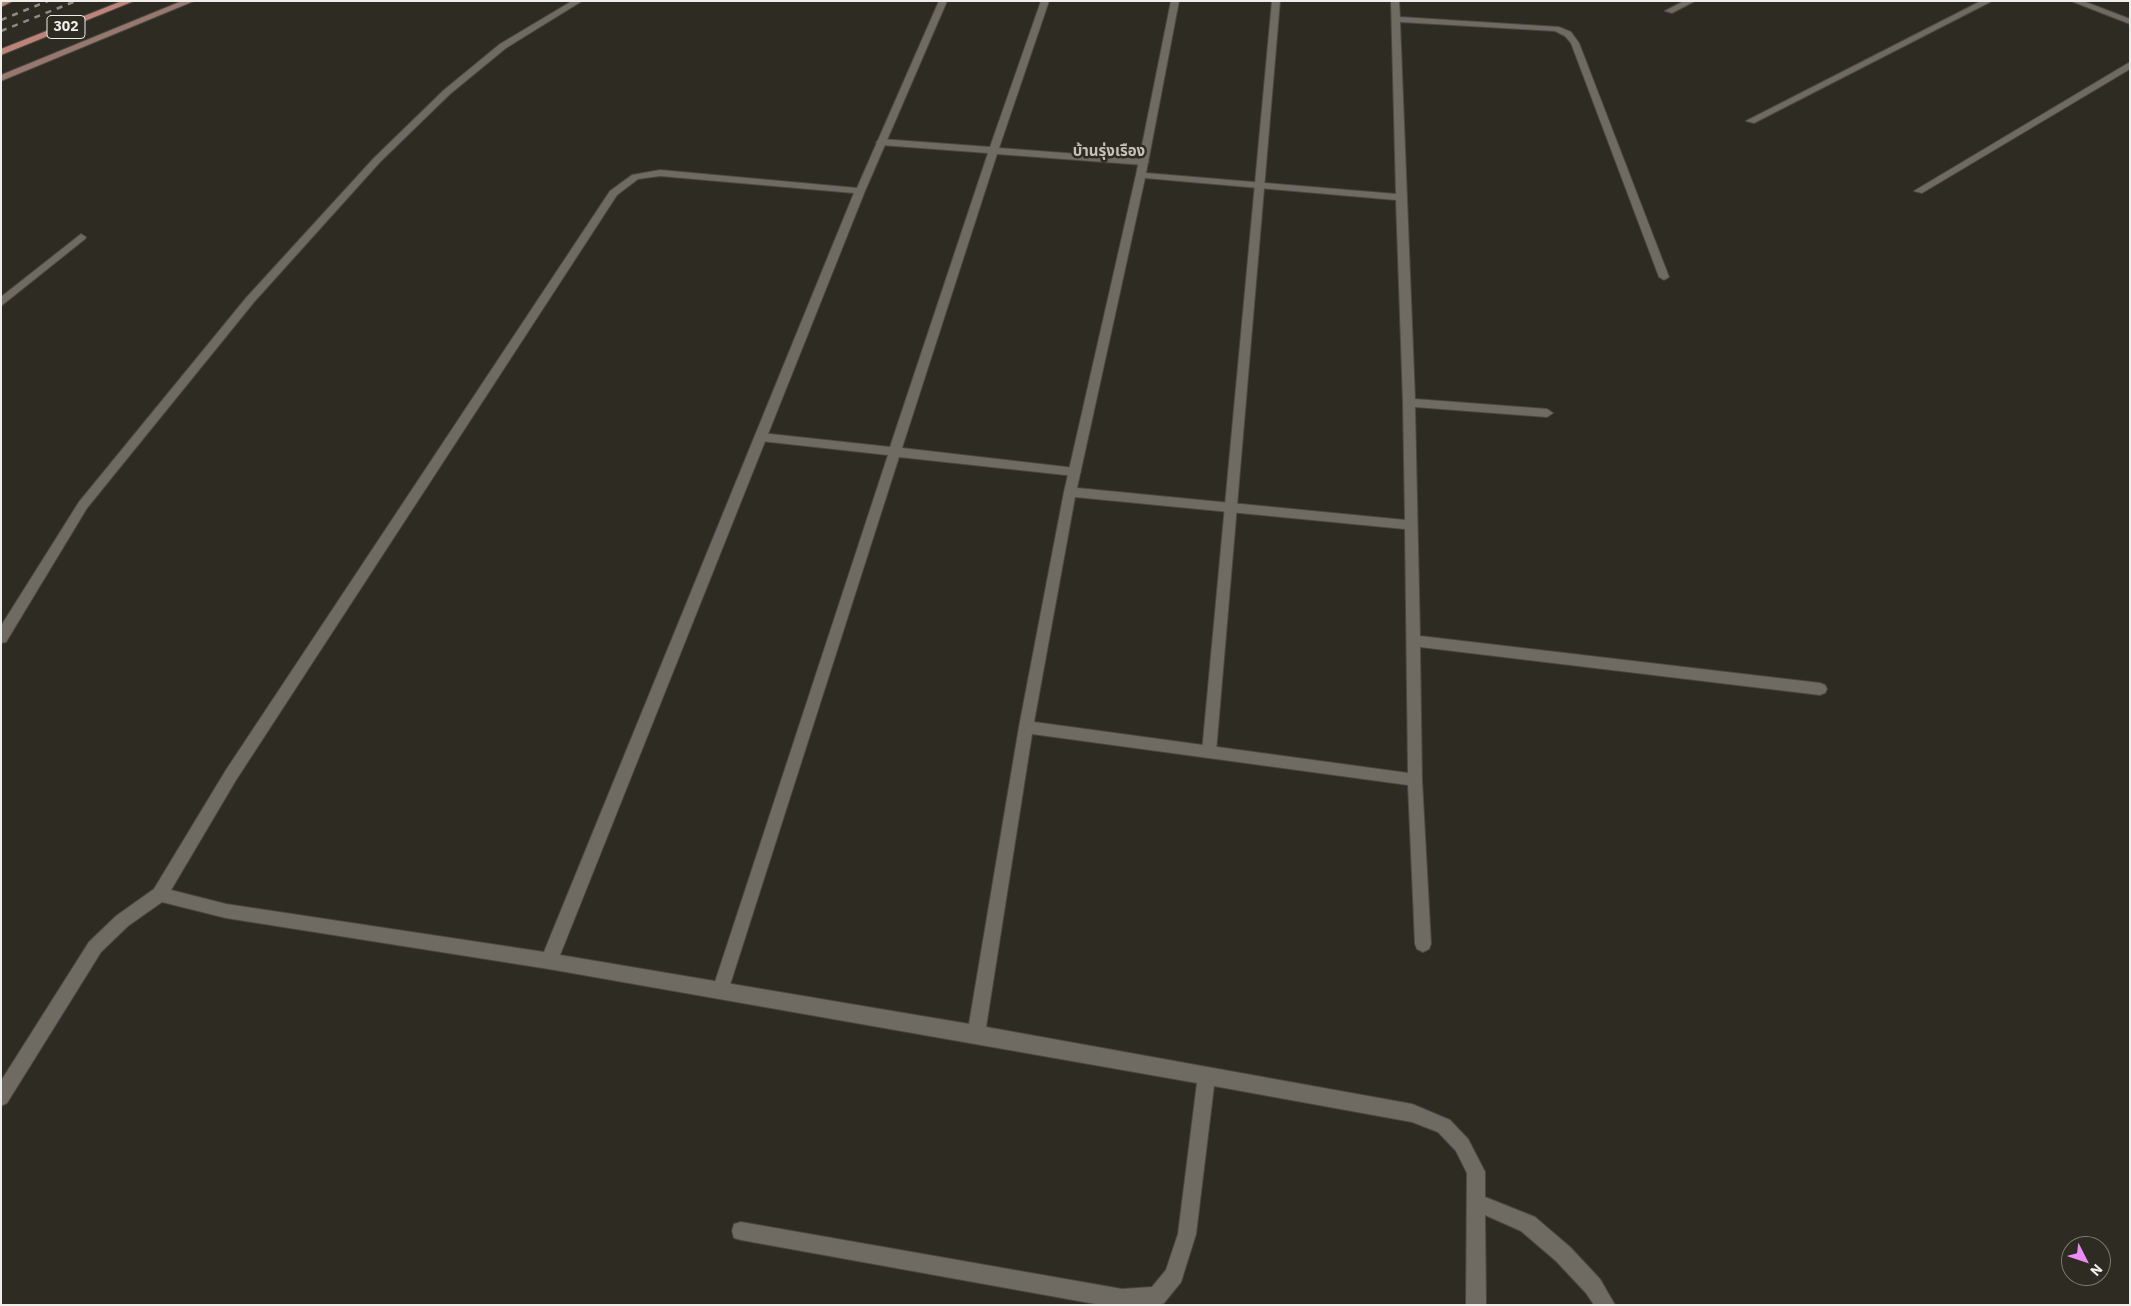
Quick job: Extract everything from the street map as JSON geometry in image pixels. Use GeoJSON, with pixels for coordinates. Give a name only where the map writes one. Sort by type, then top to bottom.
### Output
{"type":"FeatureCollection","features":[{"type":"Feature","properties":{"kind":"main road"},"geometry":{"type":"LineString","coordinates":[[1,5],[9,1]]}},
{"type":"Feature","properties":{"kind":"main road","name":"302"},"geometry":{"type":"LineString","coordinates":[[1,52],[130,1]]}},
{"type":"Feature","properties":{"kind":"main road","name":"302"},"geometry":{"type":"LineString","coordinates":[[1,78],[190,1]]}},
{"type":"Feature","properties":{"kind":"street"},"geometry":{"type":"LineString","coordinates":[[1,638],[83,505],[250,300],[377,160],[447,92],[503,46],[578,1]]}},
{"type":"Feature","properties":{"kind":"street"},"geometry":{"type":"LineString","coordinates":[[549,961],[860,191],[943,1]]}},
{"type":"Feature","properties":{"kind":"street"},"geometry":{"type":"LineString","coordinates":[[720,991],[895,451],[1045,1]]}},
{"type":"Feature","properties":{"kind":"street"},"geometry":{"type":"LineString","coordinates":[[976,1034],[1026,727],[1070,492],[1144,162],[1175,1]]}},
{"type":"Feature","properties":{"kind":"street"},"geometry":{"type":"LineString","coordinates":[[1209,752],[1276,1]]}},
{"type":"Feature","properties":{"kind":"street"},"geometry":{"type":"LineString","coordinates":[[1395,1],[1400,197],[1409,403],[1415,780],[1423,944]]}},
{"type":"Feature","properties":{"kind":"street"},"geometry":{"type":"LineString","coordinates":[[1669,11],[1691,1]]}},
{"type":"Feature","properties":{"kind":"street"},"geometry":{"type":"LineString","coordinates":[[1751,121],[1988,1]]}},
{"type":"Feature","properties":{"kind":"street"},"geometry":{"type":"LineString","coordinates":[[2075,1],[2130,22]]}},
{"type":"Feature","properties":{"kind":"street"},"geometry":{"type":"LineString","coordinates":[[1395,19],[1556,29],[1568,34],[1575,43],[1664,276]]}},
{"type":"Feature","properties":{"kind":"street"},"geometry":{"type":"LineString","coordinates":[[1919,191],[2130,65]]}},
{"type":"Feature","properties":{"kind":"street"},"geometry":{"type":"LineString","coordinates":[[882,142],[1144,162]]}},
{"type":"Feature","properties":{"kind":"street"},"geometry":{"type":"LineString","coordinates":[[1,1096],[95,947],[122,921],[160,894],[231,775],[612,192],[635,177],[660,173],[860,191]]}},
{"type":"Feature","properties":{"kind":"street"},"geometry":{"type":"LineString","coordinates":[[1141,175],[1400,197]]}},
{"type":"Feature","properties":{"kind":"street"},"geometry":{"type":"LineString","coordinates":[[1,303],[81,237]]}},
{"type":"Feature","properties":{"kind":"street"},"geometry":{"type":"LineString","coordinates":[[1409,403],[1547,414]]}},
{"type":"Feature","properties":{"kind":"street"},"geometry":{"type":"LineString","coordinates":[[761,437],[1075,472]]}},
{"type":"Feature","properties":{"kind":"street"},"geometry":{"type":"LineString","coordinates":[[1070,492],[1411,525]]}},
{"type":"Feature","properties":{"kind":"street"},"geometry":{"type":"LineString","coordinates":[[1412,641],[1820,689]]}},
{"type":"Feature","properties":{"kind":"street"},"geometry":{"type":"LineString","coordinates":[[1026,727],[1415,780]]}},
{"type":"Feature","properties":{"kind":"street"},"geometry":{"type":"LineString","coordinates":[[160,894],[226,911],[549,961],[976,1034],[1412,1113],[1444,1126],[1462,1145],[1476,1172],[1476,1305]]}},
{"type":"Feature","properties":{"kind":"street"},"geometry":{"type":"LineString","coordinates":[[741,1231],[1122,1299],[1157,1296],[1174,1274],[1186,1234],[1206,1076]]}},
{"type":"Feature","properties":{"kind":"street"},"geometry":{"type":"LineString","coordinates":[[1475,1202],[1528,1224],[1563,1254],[1593,1286],[1605,1305]]}},
{"type":"Feature","properties":{"kind":"railway"},"geometry":{"type":"LineString","coordinates":[[1,20],[48,1]]}},
{"type":"Feature","properties":{"kind":"railway"},"geometry":{"type":"LineString","coordinates":[[1,31],[76,1]]}},
{"type":"Feature","properties":{"kind":"district","name":"บ้านรุ่งเรือง"},"geometry":{"type":"Point","coordinates":[1109,152]}}]}
